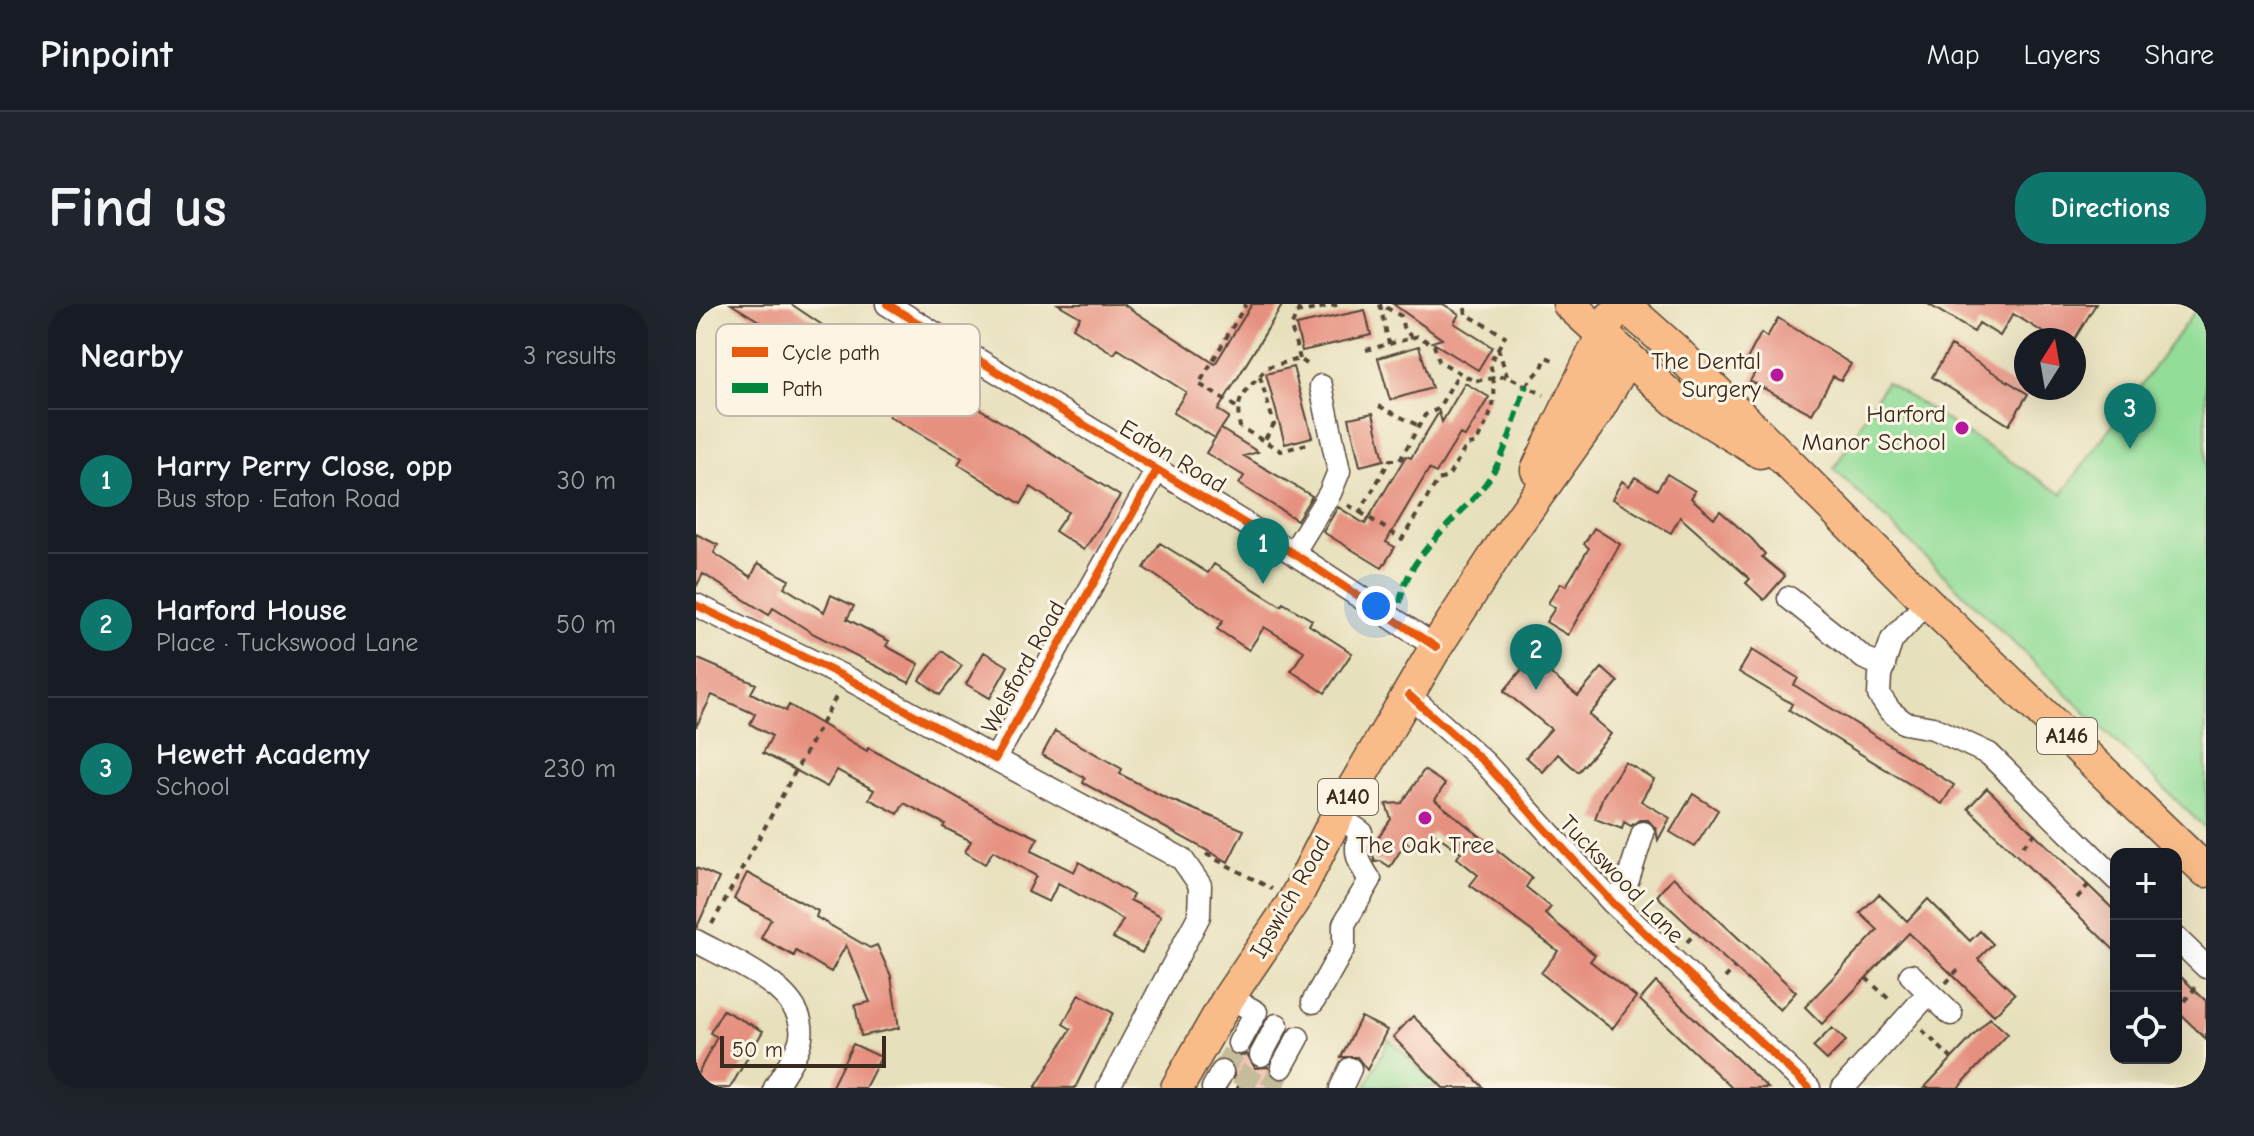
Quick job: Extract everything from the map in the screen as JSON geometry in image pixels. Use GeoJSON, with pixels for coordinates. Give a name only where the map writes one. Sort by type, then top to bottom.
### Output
{"type":"FeatureCollection","features":[{"type":"Feature","properties":{"kind":"highway"},"geometry":{"type":"LineString","coordinates":[[1569,304],[1602,335]]}},
{"type":"Feature","properties":{"kind":"highway"},"geometry":{"type":"LineString","coordinates":[[1620,304],[1628,357]]}},
{"type":"Feature","properties":{"kind":"highway","name":"Ipswich Road"},"geometry":{"type":"LineString","coordinates":[[1504,542],[1602,335],[1620,304]]}},
{"type":"Feature","properties":{"kind":"highway","name":"A146"},"geometry":{"type":"LineString","coordinates":[[1620,304],[1675,350],[1927,602],[2206,871]]}},
{"type":"Feature","properties":{"kind":"highway","name":"A146"},"geometry":{"type":"LineString","coordinates":[[1602,335],[1675,400],[1807,481]]}},
{"type":"Feature","properties":{"kind":"highway","name":"Ipswich Road"},"geometry":{"type":"LineString","coordinates":[[1187,1085],[1229,997],[1294,901],[1337,816],[1436,647],[1504,542],[1596,413],[1628,357]]}},
{"type":"Feature","properties":{"kind":"street","name":"Eaton Road"},"geometry":{"type":"LineString","coordinates":[[887,304],[920,324]]}},
{"type":"Feature","properties":{"kind":"street","name":"Eaton Road"},"geometry":{"type":"LineString","coordinates":[[980,361],[1293,553],[1436,647]]}},
{"type":"Feature","properties":{"kind":"street"},"geometry":{"type":"LineString","coordinates":[[1293,553],[1330,493],[1339,471],[1321,386]]}},
{"type":"Feature","properties":{"kind":"street","name":"Welsford Road"},"geometry":{"type":"LineString","coordinates":[[995,759],[1157,470]]}},
{"type":"Feature","properties":{"kind":"street"},"geometry":{"type":"LineString","coordinates":[[1789,598],[1864,658],[1884,666]]}},
{"type":"Feature","properties":{"kind":"street"},"geometry":{"type":"LineString","coordinates":[[1927,602],[1897,632],[1884,666],[1879,695],[1890,711],[1905,723],[1933,728],[1989,754],[2110,873]]}},
{"type":"Feature","properties":{"kind":"street","name":"Welsford Road"},"geometry":{"type":"LineString","coordinates":[[696,605],[847,678],[1189,866]]}},
{"type":"Feature","properties":{"kind":"street","name":"Tuckswood Lane"},"geometry":{"type":"LineString","coordinates":[[1409,695],[1485,763],[1613,903],[1809,1088]]}},
{"type":"Feature","properties":{"kind":"street"},"geometry":{"type":"LineString","coordinates":[[1313,1002],[1344,947],[1344,924],[1370,880],[1358,861],[1355,844],[1361,832],[1337,816]]}},
{"type":"Feature","properties":{"kind":"street"},"geometry":{"type":"LineString","coordinates":[[1613,903],[1625,889],[1643,833]]}},
{"type":"Feature","properties":{"kind":"street"},"geometry":{"type":"LineString","coordinates":[[1108,1088],[1199,916],[1202,898],[1200,885],[1189,866]]}},
{"type":"Feature","properties":{"kind":"street"},"geometry":{"type":"LineString","coordinates":[[698,942],[779,988],[798,1010],[801,1037],[775,1088]]}},
{"type":"Feature","properties":{"kind":"street"},"geometry":{"type":"LineString","coordinates":[[2182,947],[2202,976]]}},
{"type":"Feature","properties":{"kind":"street"},"geometry":{"type":"LineString","coordinates":[[1911,975],[1951,1014]]}},
{"type":"Feature","properties":{"kind":"street"},"geometry":{"type":"LineString","coordinates":[[1843,1088],[1929,993]]}},
{"type":"Feature","properties":{"kind":"street"},"geometry":{"type":"LineString","coordinates":[[1229,997],[1256,1012],[1261,1055],[1282,1029]]}},
{"type":"Feature","properties":{"kind":"path"},"geometry":{"type":"LineString","coordinates":[[1236,407],[1199,384],[1246,304]]}},
{"type":"Feature","properties":{"kind":"path"},"geometry":{"type":"LineString","coordinates":[[1301,304],[1291,327],[1300,359],[1307,364]]}},
{"type":"Feature","properties":{"kind":"path"},"geometry":{"type":"LineString","coordinates":[[1296,313],[1341,304]]}},
{"type":"Feature","properties":{"kind":"path"},"geometry":{"type":"LineString","coordinates":[[1380,304],[1401,316],[1403,327],[1412,338]]}},
{"type":"Feature","properties":{"kind":"path"},"geometry":{"type":"LineString","coordinates":[[1380,304],[1389,344]]}},
{"type":"Feature","properties":{"kind":"path"},"geometry":{"type":"LineString","coordinates":[[1330,493],[1402,539],[1438,480],[1448,477],[1467,445],[1475,444],[1497,399],[1490,363],[1505,336],[1466,314],[1464,304]]}},
{"type":"Feature","properties":{"kind":"path"},"geometry":{"type":"LineString","coordinates":[[1366,350],[1417,336],[1434,345],[1439,361],[1474,381],[1507,376],[1544,395]]}},
{"type":"Feature","properties":{"kind":"path"},"geometry":{"type":"LineString","coordinates":[[1498,348],[1507,376]]}},
{"type":"Feature","properties":{"kind":"path"},"geometry":{"type":"LineString","coordinates":[[1526,385],[1542,368],[1546,357],[1553,360]]}},
{"type":"Feature","properties":{"kind":"path"},"geometry":{"type":"LineString","coordinates":[[1300,359],[1267,367],[1260,377],[1251,381],[1236,407],[1240,427],[1281,451],[1333,438]]}},
{"type":"Feature","properties":{"kind":"path"},"geometry":{"type":"LineString","coordinates":[[1360,512],[1390,460],[1400,460],[1425,415],[1438,409],[1459,373]]}},
{"type":"Feature","properties":{"kind":"path"},"geometry":{"type":"LineString","coordinates":[[1260,377],[1274,424],[1264,441]]}},
{"type":"Feature","properties":{"kind":"path"},"geometry":{"type":"LineString","coordinates":[[1379,406],[1419,426]]}},
{"type":"Feature","properties":{"kind":"path"},"geometry":{"type":"LineString","coordinates":[[698,942],[847,678]]}},
{"type":"Feature","properties":{"kind":"path"},"geometry":{"type":"LineString","coordinates":[[1189,866],[1204,852],[1294,901]]}},
{"type":"Feature","properties":{"kind":"path"},"geometry":{"type":"LineString","coordinates":[[2184,1001],[2202,976]]}},
{"type":"Feature","properties":{"kind":"green space"},"geometry":{"type":"Polygon","coordinates":[[[2200,304],[2206,304],[2206,829],[1834,469],[1886,382],[2062,494],[2200,304]]]}},
{"type":"Feature","properties":{"kind":"green space"},"geometry":{"type":"Polygon","coordinates":[[[1389,1039],[1440,1088],[1366,1086],[1389,1039]]]}},
{"type":"Feature","properties":{"kind":"building"},"geometry":{"type":"Polygon","coordinates":[[[731,304],[791,304],[821,324],[761,324],[731,304]]]}},
{"type":"Feature","properties":{"kind":"building"},"geometry":{"type":"Polygon","coordinates":[[[1058,304],[1123,304],[1215,364],[1252,304],[1283,304],[1218,410],[1229,417],[1221,429],[1258,452],[1244,456],[1312,496],[1297,520],[1239,484],[1244,476],[1206,453],[1220,430],[1215,438],[1173,413],[1186,392],[1118,349],[1114,354],[1073,328],[1080,317],[1058,304]]]}},
{"type":"Feature","properties":{"kind":"building"},"geometry":{"type":"Polygon","coordinates":[[[1393,304],[1443,304],[1459,314],[1454,323],[1492,347],[1478,370],[1432,342],[1442,339],[1393,304]]]}},
{"type":"Feature","properties":{"kind":"building"},"geometry":{"type":"Polygon","coordinates":[[[1928,304],[2096,304],[2081,328],[2036,328],[2013,314],[2000,336],[1979,323],[1974,332],[1928,304]]]}},
{"type":"Feature","properties":{"kind":"building"},"geometry":{"type":"Polygon","coordinates":[[[1365,310],[1371,335],[1302,351],[1296,325],[1365,310]]]}},
{"type":"Feature","properties":{"kind":"building"},"geometry":{"type":"Polygon","coordinates":[[[1778,318],[1851,364],[1841,380],[1833,376],[1812,414],[1750,381],[1757,369],[1745,363],[1761,333],[1767,337],[1778,318]]]}},
{"type":"Feature","properties":{"kind":"building"},"geometry":{"type":"Polygon","coordinates":[[[1419,346],[1432,388],[1390,400],[1378,358],[1419,346]]]}},
{"type":"Feature","properties":{"kind":"building"},"geometry":{"type":"Polygon","coordinates":[[[1951,346],[2014,385],[2014,400],[2024,400],[2009,425],[1932,377],[1951,346]]]}},
{"type":"Feature","properties":{"kind":"building"},"geometry":{"type":"Polygon","coordinates":[[[1293,367],[1312,437],[1285,444],[1266,374],[1293,367]]]}},
{"type":"Feature","properties":{"kind":"building"},"geometry":{"type":"Polygon","coordinates":[[[1465,383],[1489,397],[1465,437],[1460,434],[1436,473],[1429,469],[1386,542],[1395,547],[1382,568],[1323,532],[1338,507],[1365,524],[1406,456],[1411,458],[1439,412],[1442,422],[1465,383]]]}},
{"type":"Feature","properties":{"kind":"building"},"geometry":{"type":"Polygon","coordinates":[[[980,409],[1120,496],[1084,550],[1055,531],[1068,512],[1031,487],[1021,504],[958,464],[962,458],[889,416],[980,416],[980,409]]]}},
{"type":"Feature","properties":{"kind":"building"},"geometry":{"type":"Polygon","coordinates":[[[1373,413],[1384,460],[1360,466],[1349,418],[1373,413]]]}},
{"type":"Feature","properties":{"kind":"building"},"geometry":{"type":"Polygon","coordinates":[[[1667,474],[1695,491],[1691,498],[1714,518],[1720,511],[1752,539],[1765,554],[1762,557],[1785,576],[1764,600],[1746,583],[1750,579],[1680,517],[1671,533],[1612,499],[1622,481],[1629,486],[1635,477],[1657,490],[1667,474]]]}},
{"type":"Feature","properties":{"kind":"building"},"geometry":{"type":"Polygon","coordinates":[[[1594,528],[1620,544],[1568,635],[1546,622],[1555,608],[1548,603],[1561,583],[1566,586],[1589,548],[1584,544],[1594,528]]]}},
{"type":"Feature","properties":{"kind":"building"},"geometry":{"type":"Polygon","coordinates":[[[696,534],[718,545],[714,553],[751,577],[758,563],[789,580],[784,587],[824,612],[831,595],[854,606],[847,619],[889,641],[886,646],[919,664],[909,683],[814,634],[773,608],[769,615],[703,574],[696,587],[696,534]]]}},
{"type":"Feature","properties":{"kind":"building"},"geometry":{"type":"Polygon","coordinates":[[[1160,543],[1208,573],[1214,564],[1281,606],[1283,603],[1312,620],[1309,625],[1352,653],[1325,693],[1291,671],[1304,651],[1264,627],[1249,650],[1217,629],[1223,621],[1144,568],[1160,543]]]}},
{"type":"Feature","properties":{"kind":"building"},"geometry":{"type":"Polygon","coordinates":[[[1752,650],[1798,678],[1794,685],[1954,785],[1942,804],[1789,710],[1792,704],[1739,672],[1752,650]]]}},
{"type":"Feature","properties":{"kind":"building"},"geometry":{"type":"Polygon","coordinates":[[[942,651],[962,666],[940,695],[920,680],[942,651]]]}},
{"type":"Feature","properties":{"kind":"building"},"geometry":{"type":"Polygon","coordinates":[[[984,652],[1008,666],[990,698],[966,684],[984,652]]]}},
{"type":"Feature","properties":{"kind":"building"},"geometry":{"type":"Polygon","coordinates":[[[696,658],[756,684],[751,693],[786,711],[789,705],[867,751],[868,748],[884,756],[987,814],[1038,838],[1031,851],[1074,872],[1079,862],[1133,895],[1130,900],[1161,916],[1142,953],[1113,938],[1123,920],[1058,883],[1049,902],[1028,892],[1036,876],[993,851],[985,864],[965,852],[971,841],[943,827],[945,824],[904,803],[898,814],[869,799],[874,790],[837,770],[827,787],[763,753],[772,736],[750,724],[755,714],[712,695],[696,727],[696,658]]]}},
{"type":"Feature","properties":{"kind":"building"},"geometry":{"type":"Polygon","coordinates":[[[1531,658],[1578,696],[1602,668],[1618,682],[1589,715],[1611,734],[1578,772],[1558,754],[1543,772],[1526,757],[1551,729],[1504,691],[1531,658]]]}},
{"type":"Feature","properties":{"kind":"building"},"geometry":{"type":"Polygon","coordinates":[[[1055,731],[1122,769],[1120,774],[1164,797],[1244,830],[1228,862],[1083,783],[1085,778],[1042,755],[1055,731]]]}},
{"type":"Feature","properties":{"kind":"building"},"geometry":{"type":"Polygon","coordinates":[[[1625,762],[1654,779],[1641,801],[1670,818],[1658,840],[1656,829],[1648,820],[1639,820],[1631,826],[1624,822],[1622,829],[1595,819],[1603,796],[1625,762]]]}},
{"type":"Feature","properties":{"kind":"building"},"geometry":{"type":"Polygon","coordinates":[[[1424,770],[1445,784],[1435,800],[1532,878],[1526,887],[1551,907],[1545,914],[1595,955],[1590,961],[1636,997],[1612,1029],[1541,973],[1558,951],[1470,885],[1478,875],[1457,858],[1461,852],[1432,832],[1419,851],[1406,842],[1390,867],[1381,861],[1375,862],[1371,848],[1391,819],[1386,804],[1402,803],[1424,770]]]}},
{"type":"Feature","properties":{"kind":"building"},"geometry":{"type":"Polygon","coordinates":[[[1987,788],[2110,906],[2110,946],[1968,808],[1987,788]]]}},
{"type":"Feature","properties":{"kind":"building"},"geometry":{"type":"Polygon","coordinates":[[[1693,794],[1718,810],[1695,847],[1670,832],[1693,794]]]}},
{"type":"Feature","properties":{"kind":"building"},"geometry":{"type":"Polygon","coordinates":[[[696,868],[719,878],[697,927],[696,927],[696,868]]]}},
{"type":"Feature","properties":{"kind":"building"},"geometry":{"type":"Polygon","coordinates":[[[747,873],[818,911],[816,917],[870,948],[877,945],[891,976],[899,1028],[861,1036],[855,1005],[870,1002],[846,945],[831,972],[796,951],[794,956],[761,938],[771,919],[734,899],[747,873]]]}},
{"type":"Feature","properties":{"kind":"building"},"geometry":{"type":"Polygon","coordinates":[[[1673,877],[1796,992],[1780,1010],[1657,896],[1673,877]]]}},
{"type":"Feature","properties":{"kind":"building"},"geometry":{"type":"Polygon","coordinates":[[[1879,894],[1907,921],[1928,899],[1970,941],[1980,931],[1993,944],[1978,959],[2015,994],[1994,1015],[1909,933],[1822,1024],[1805,1007],[1878,930],[1860,913],[1879,894]]]}},
{"type":"Feature","properties":{"kind":"building"},"geometry":{"type":"Polygon","coordinates":[[[2182,978],[2206,1001],[2206,1039],[2182,1016],[2182,978]]]}},
{"type":"Feature","properties":{"kind":"building"},"geometry":{"type":"Polygon","coordinates":[[[1656,982],[1768,1088],[1732,1088],[1640,1000],[1656,982]]]}},
{"type":"Feature","properties":{"kind":"building"},"geometry":{"type":"Polygon","coordinates":[[[1079,994],[1113,1013],[1075,1088],[1035,1088],[1071,1029],[1063,1024],[1079,994]]]}},
{"type":"Feature","properties":{"kind":"building"},"geometry":{"type":"Polygon","coordinates":[[[723,1010],[763,1031],[730,1088],[696,1088],[696,1077],[717,1037],[710,1033],[723,1010]]]}},
{"type":"Feature","properties":{"kind":"building"},"geometry":{"type":"Polygon","coordinates":[[[1413,1016],[1484,1088],[1443,1088],[1393,1037],[1413,1016]]]}},
{"type":"Feature","properties":{"kind":"building"},"geometry":{"type":"Polygon","coordinates":[[[1361,1017],[1387,1030],[1367,1070],[1357,1057],[1341,1057],[1361,1017]]]}},
{"type":"Feature","properties":{"kind":"building"},"geometry":{"type":"Polygon","coordinates":[[[1990,1018],[2008,1034],[1958,1088],[1924,1088],[1990,1018]]]}},
{"type":"Feature","properties":{"kind":"building"},"geometry":{"type":"Polygon","coordinates":[[[1832,1028],[1846,1041],[1827,1060],[1813,1047],[1832,1028]]]}},
{"type":"Feature","properties":{"kind":"building"},"geometry":{"type":"Polygon","coordinates":[[[853,1044],[881,1057],[865,1088],[831,1088],[853,1044]]]}},
{"type":"Feature","properties":{"kind":"building"},"geometry":{"type":"Polygon","coordinates":[[[1228,1052],[1239,1057],[1247,1054],[1255,1068],[1268,1067],[1275,1079],[1286,1080],[1281,1088],[1237,1088],[1240,1082],[1234,1079],[1234,1066],[1224,1059],[1228,1052]]]}},
{"type":"Feature","properties":{"kind":"tunnel"},"geometry":{"type":"LineString","coordinates":[[1222,1072],[1239,1043]]}},
{"type":"Feature","properties":{"kind":"tunnel"},"geometry":{"type":"LineString","coordinates":[[1242,1088],[1261,1055]]}},
{"type":"Feature","properties":{"kind":"tunnel"},"geometry":{"type":"LineString","coordinates":[[1271,1088],[1282,1067]]}},
{"type":"Feature","properties":{"kind":"marked path"},"geometry":{"type":"LineString","coordinates":[[1400,603],[1412,568],[1494,471],[1510,436],[1526,385]]}},
{"type":"Feature","properties":{"kind":"cycle path"},"geometry":{"type":"LineString","coordinates":[[887,304],[920,324]]}},
{"type":"Feature","properties":{"kind":"cycle path"},"geometry":{"type":"LineString","coordinates":[[980,361],[1293,553],[1436,647]]}},
{"type":"Feature","properties":{"kind":"cycle path"},"geometry":{"type":"LineString","coordinates":[[696,605],[847,678],[995,759],[1157,470]]}},
{"type":"Feature","properties":{"kind":"cycle path"},"geometry":{"type":"LineString","coordinates":[[1409,695],[1485,763],[1613,903],[1809,1088]]}},
{"type":"Feature","properties":{"kind":"place","name":"The Dental Surgery"},"geometry":{"type":"Point","coordinates":[1777,375]}},
{"type":"Feature","properties":{"kind":"place","name":"Harford Manor School"},"geometry":{"type":"Point","coordinates":[1962,428]}},
{"type":"Feature","properties":{"kind":"place","name":"Hewett Academy"},"geometry":{"type":"Point","coordinates":[2130,449]}},
{"type":"Feature","properties":{"kind":"place","name":"Harry Perry Close, opp"},"geometry":{"type":"Point","coordinates":[1263,584]}},
{"type":"Feature","properties":{"kind":"place","name":"Harford House"},"geometry":{"type":"Point","coordinates":[1536,690]}},
{"type":"Feature","properties":{"kind":"place","name":"The Oak Tree"},"geometry":{"type":"Point","coordinates":[1425,818]}}]}
